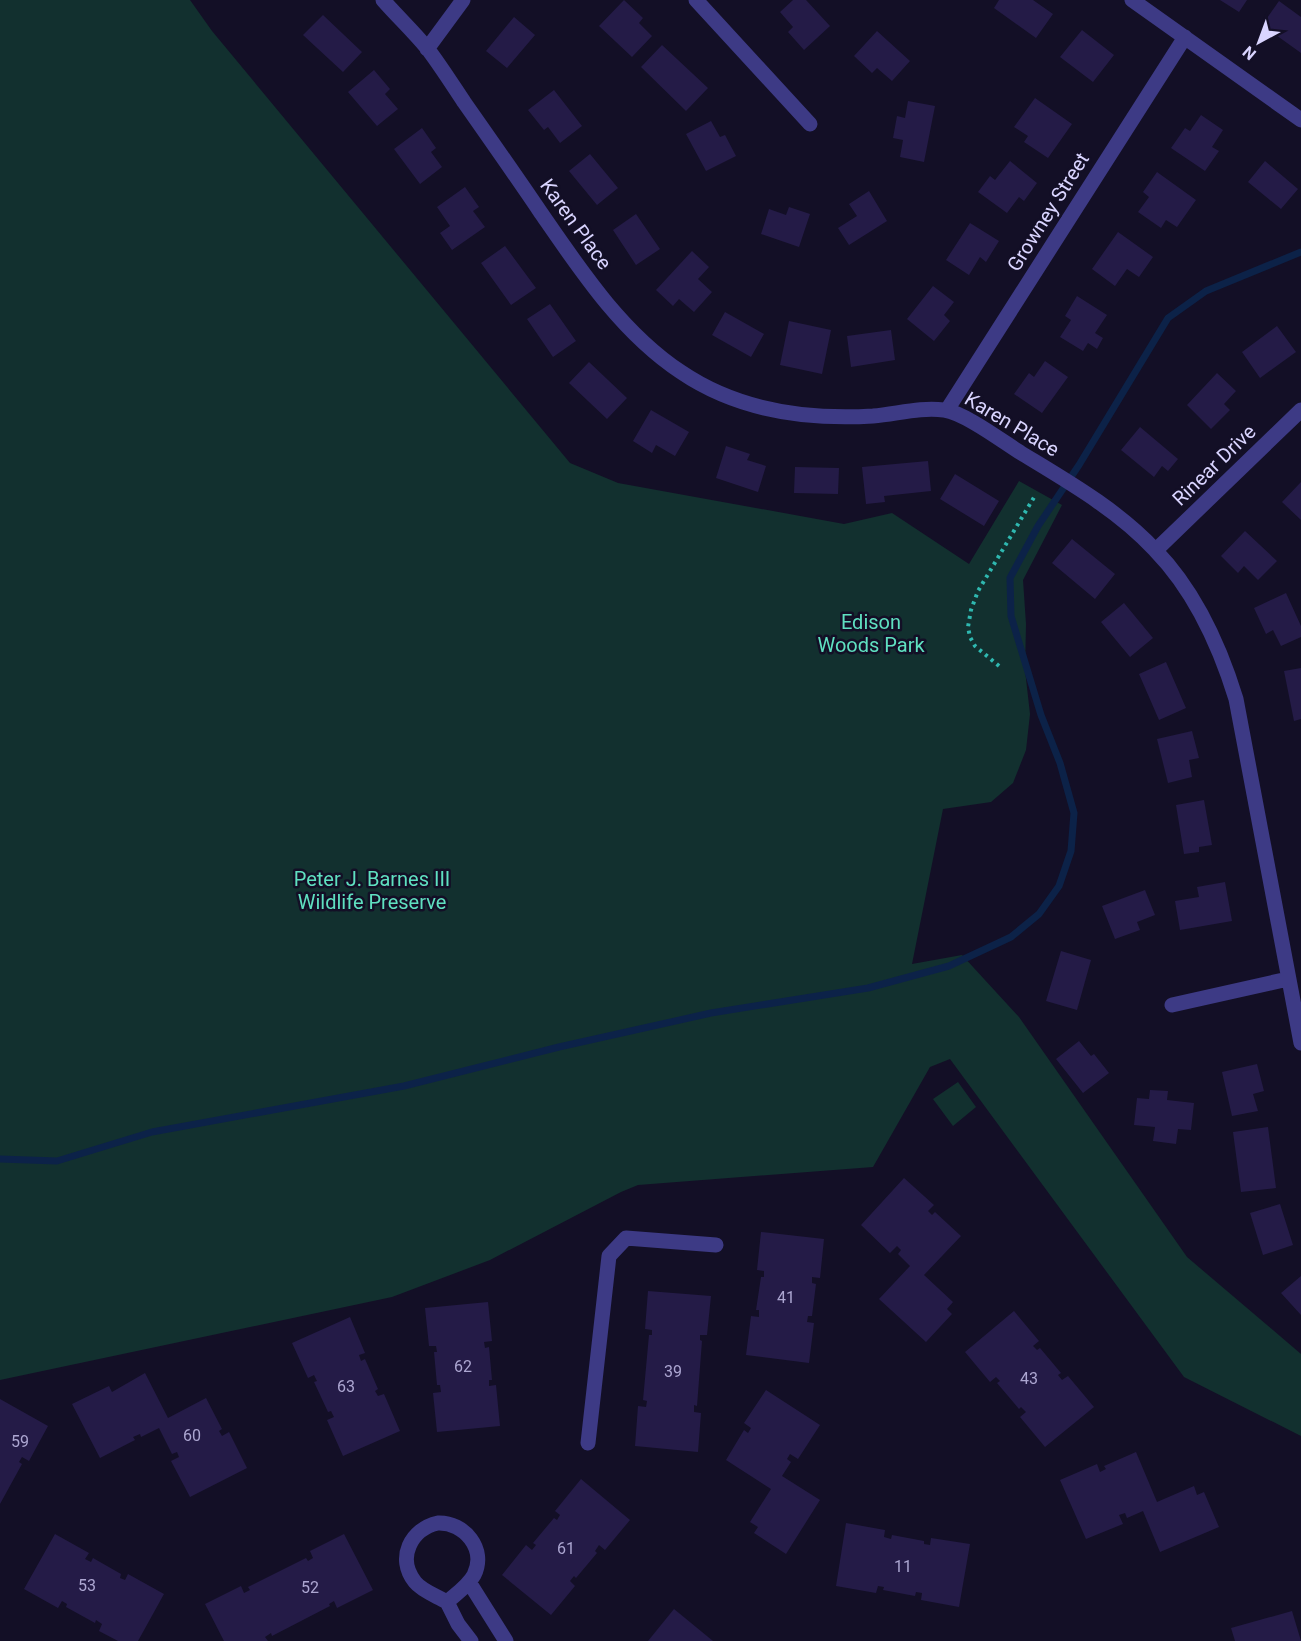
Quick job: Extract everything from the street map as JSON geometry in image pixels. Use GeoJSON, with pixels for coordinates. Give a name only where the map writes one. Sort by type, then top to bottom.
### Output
{"type":"FeatureCollection","features":[{"type":"Feature","properties":{"kind":"street","name":"Karen Place"},"geometry":{"type":"LineString","coordinates":[[383,0],[427,49],[566,248],[628,329],[679,371],[709,389],[739,400],[773,410],[807,416],[844,417],[913,410],[947,410],[972,422],[1060,477],[1124,522],[1156,550],[1186,591],[1212,636],[1236,699],[1301,1043]]}},
{"type":"Feature","properties":{"kind":"street"},"geometry":{"type":"LineString","coordinates":[[427,49],[463,0]]}},
{"type":"Feature","properties":{"kind":"street"},"geometry":{"type":"LineString","coordinates":[[696,0],[810,124]]}},
{"type":"Feature","properties":{"kind":"street"},"geometry":{"type":"LineString","coordinates":[[1132,0],[1301,120]]}},
{"type":"Feature","properties":{"kind":"street","name":"Growney Street"},"geometry":{"type":"LineString","coordinates":[[947,410],[1185,37]]}},
{"type":"Feature","properties":{"kind":"street","name":"Rinear Drive"},"geometry":{"type":"LineString","coordinates":[[1156,550],[1301,410]]}},
{"type":"Feature","properties":{"kind":"street"},"geometry":{"type":"LineString","coordinates":[[1172,1005],[1288,979]]}},
{"type":"Feature","properties":{"kind":"street"},"geometry":{"type":"LineString","coordinates":[[588,1443],[609,1256],[626,1238],[716,1245]]}},
{"type":"Feature","properties":{"kind":"street"},"geometry":{"type":"LineString","coordinates":[[447,1602],[473,1576],[477,1562],[473,1540],[459,1527],[445,1523],[425,1526],[415,1535],[409,1545],[406,1559],[408,1570],[418,1586],[447,1602],[458,1624],[471,1641]]}},
{"type":"Feature","properties":{"kind":"street"},"geometry":{"type":"LineString","coordinates":[[469,1582],[506,1641]]}},
{"type":"Feature","properties":{"kind":"path"},"geometry":{"type":"LineString","coordinates":[[999,666],[975,646],[970,637],[968,627],[971,610],[978,591],[1036,494]]}},
{"type":"Feature","properties":{"kind":"green space","name":"Peter J. Barnes III Wildlife Preserve"},"geometry":{"type":"Polygon","coordinates":[[[0,0],[190,0],[212,31],[570,463],[618,483],[844,524],[892,513],[969,564],[1019,481],[1062,505],[1023,580],[1026,624],[1025,670],[1030,714],[1026,750],[1013,783],[991,802],[943,809],[912,964],[962,955],[1019,1017],[1187,1257],[1301,1354],[1301,1436],[1184,1377],[950,1059],[930,1067],[873,1167],[638,1185],[490,1260],[392,1297],[0,1380],[0,0]]]}},
{"type":"Feature","properties":{"kind":"green space"},"geometry":{"type":"Polygon","coordinates":[[[958,1082],[976,1107],[953,1126],[933,1099],[958,1082]]]}},
{"type":"Feature","properties":{"kind":"building"},"geometry":{"type":"Polygon","coordinates":[[[624,0],[643,18],[639,23],[652,36],[632,57],[599,26],[624,0]]]}},
{"type":"Feature","properties":{"kind":"building"},"geometry":{"type":"Polygon","coordinates":[[[793,0],[806,0],[830,26],[804,50],[788,32],[793,27],[780,12],[793,0]]]}},
{"type":"Feature","properties":{"kind":"building"},"geometry":{"type":"Polygon","coordinates":[[[999,0],[1033,0],[1053,14],[1036,38],[994,8],[999,0]]]}},
{"type":"Feature","properties":{"kind":"building"},"geometry":{"type":"Polygon","coordinates":[[[1220,0],[1247,0],[1239,12],[1220,0]]]}},
{"type":"Feature","properties":{"kind":"building"},"geometry":{"type":"Polygon","coordinates":[[[1279,1],[1301,17],[1301,53],[1262,25],[1279,1]]]}},
{"type":"Feature","properties":{"kind":"building"},"geometry":{"type":"Polygon","coordinates":[[[323,15],[362,52],[343,72],[303,35],[323,15]]]}},
{"type":"Feature","properties":{"kind":"building"},"geometry":{"type":"Polygon","coordinates":[[[514,17],[535,35],[507,68],[486,51],[514,17]]]}},
{"type":"Feature","properties":{"kind":"building"},"geometry":{"type":"Polygon","coordinates":[[[1082,30],[1114,55],[1093,82],[1060,57],[1082,30]]]}},
{"type":"Feature","properties":{"kind":"building"},"geometry":{"type":"Polygon","coordinates":[[[877,31],[910,61],[892,81],[877,68],[872,73],[854,56],[877,31]]]}},
{"type":"Feature","properties":{"kind":"building"},"geometry":{"type":"Polygon","coordinates":[[[662,45],[708,88],[686,111],[641,67],[662,45]]]}},
{"type":"Feature","properties":{"kind":"building"},"geometry":{"type":"Polygon","coordinates":[[[374,70],[390,89],[385,94],[398,109],[377,126],[348,92],[374,70]]]}},
{"type":"Feature","properties":{"kind":"building"},"geometry":{"type":"Polygon","coordinates":[[[554,90],[582,126],[560,143],[548,127],[544,130],[528,110],[554,90]]]}},
{"type":"Feature","properties":{"kind":"building"},"geometry":{"type":"Polygon","coordinates":[[[1035,98],[1072,124],[1048,158],[1024,142],[1028,136],[1014,127],[1035,98]]]}},
{"type":"Feature","properties":{"kind":"building"},"geometry":{"type":"Polygon","coordinates":[[[908,101],[935,106],[924,162],[900,157],[903,140],[893,138],[897,116],[905,118],[908,101]]]}},
{"type":"Feature","properties":{"kind":"building"},"geometry":{"type":"Polygon","coordinates":[[[1201,115],[1223,130],[1212,147],[1219,151],[1205,171],[1171,148],[1185,128],[1190,131],[1201,115]]]}},
{"type":"Feature","properties":{"kind":"building"},"geometry":{"type":"Polygon","coordinates":[[[711,121],[720,137],[725,135],[736,156],[706,171],[686,134],[711,121]]]}},
{"type":"Feature","properties":{"kind":"building"},"geometry":{"type":"Polygon","coordinates":[[[422,128],[436,148],[431,152],[442,167],[420,184],[394,149],[422,128]]]}},
{"type":"Feature","properties":{"kind":"building"},"geometry":{"type":"Polygon","coordinates":[[[590,154],[618,188],[597,205],[569,171],[590,154]]]}},
{"type":"Feature","properties":{"kind":"building"},"geometry":{"type":"Polygon","coordinates":[[[1010,161],[1037,183],[1024,201],[1019,197],[1007,213],[978,192],[990,176],[995,180],[1010,161]]]}},
{"type":"Feature","properties":{"kind":"building"},"geometry":{"type":"Polygon","coordinates":[[[1265,161],[1298,189],[1281,209],[1248,182],[1265,161]]]}},
{"type":"Feature","properties":{"kind":"building"},"geometry":{"type":"Polygon","coordinates":[[[1157,172],[1196,200],[1177,227],[1166,220],[1161,228],[1138,212],[1149,197],[1143,192],[1157,172]]]}},
{"type":"Feature","properties":{"kind":"building"},"geometry":{"type":"Polygon","coordinates":[[[465,187],[479,207],[473,211],[485,227],[452,250],[440,233],[450,226],[437,207],[465,187]]]}},
{"type":"Feature","properties":{"kind":"building"},"geometry":{"type":"Polygon","coordinates":[[[869,191],[887,221],[849,245],[838,228],[857,216],[849,204],[869,191]]]}},
{"type":"Feature","properties":{"kind":"building"},"geometry":{"type":"Polygon","coordinates":[[[789,207],[810,214],[799,247],[761,234],[769,209],[786,215],[789,207]]]}},
{"type":"Feature","properties":{"kind":"building"},"geometry":{"type":"Polygon","coordinates":[[[636,214],[660,249],[636,265],[613,230],[636,214]]]}},
{"type":"Feature","properties":{"kind":"building"},"geometry":{"type":"Polygon","coordinates":[[[970,223],[999,241],[986,262],[980,257],[969,275],[946,260],[970,223]]]}},
{"type":"Feature","properties":{"kind":"building"},"geometry":{"type":"Polygon","coordinates":[[[1118,232],[1153,257],[1139,277],[1127,269],[1115,286],[1092,269],[1118,232]]]}},
{"type":"Feature","properties":{"kind":"building"},"geometry":{"type":"Polygon","coordinates":[[[505,246],[536,288],[511,305],[481,263],[505,246]]]}},
{"type":"Feature","properties":{"kind":"building"},"geometry":{"type":"Polygon","coordinates":[[[692,251],[709,267],[698,279],[712,292],[694,312],[679,299],[673,306],[656,290],[692,251]]]}},
{"type":"Feature","properties":{"kind":"building"},"geometry":{"type":"Polygon","coordinates":[[[933,286],[954,302],[944,315],[950,321],[934,341],[907,319],[933,286]]]}},
{"type":"Feature","properties":{"kind":"building"},"geometry":{"type":"Polygon","coordinates":[[[1077,296],[1107,315],[1095,333],[1103,338],[1097,349],[1088,343],[1083,351],[1060,337],[1071,320],[1065,316],[1077,296]]]}},
{"type":"Feature","properties":{"kind":"building"},"geometry":{"type":"Polygon","coordinates":[[[550,304],[576,341],[553,357],[527,319],[550,304]]]}},
{"type":"Feature","properties":{"kind":"building"},"geometry":{"type":"Polygon","coordinates":[[[725,312],[764,334],[751,357],[712,335],[725,312]]]}},
{"type":"Feature","properties":{"kind":"building"},"geometry":{"type":"Polygon","coordinates":[[[789,321],[831,330],[822,374],[780,365],[789,321]]]}},
{"type":"Feature","properties":{"kind":"building"},"geometry":{"type":"Polygon","coordinates":[[[1277,326],[1296,352],[1260,378],[1242,352],[1277,326]]]}},
{"type":"Feature","properties":{"kind":"building"},"geometry":{"type":"Polygon","coordinates":[[[891,330],[895,360],[851,367],[847,336],[891,330]]]}},
{"type":"Feature","properties":{"kind":"building"},"geometry":{"type":"Polygon","coordinates":[[[1045,361],[1068,377],[1042,413],[1014,394],[1029,373],[1034,377],[1045,361]]]}},
{"type":"Feature","properties":{"kind":"building"},"geometry":{"type":"Polygon","coordinates":[[[589,362],[627,398],[607,419],[569,383],[589,362]]]}},
{"type":"Feature","properties":{"kind":"building"},"geometry":{"type":"Polygon","coordinates":[[[1217,373],[1236,391],[1224,404],[1230,410],[1211,429],[1187,405],[1217,373]]]}},
{"type":"Feature","properties":{"kind":"building"},"geometry":{"type":"Polygon","coordinates":[[[651,410],[689,432],[675,456],[656,445],[652,453],[633,441],[651,410]]]}},
{"type":"Feature","properties":{"kind":"building"},"geometry":{"type":"Polygon","coordinates":[[[1140,427],[1178,459],[1168,471],[1162,466],[1154,477],[1121,450],[1140,427]]]}},
{"type":"Feature","properties":{"kind":"building"},"geometry":{"type":"Polygon","coordinates":[[[726,446],[750,454],[747,460],[766,466],[758,492],[716,478],[726,446]]]}},
{"type":"Feature","properties":{"kind":"building"},"geometry":{"type":"Polygon","coordinates":[[[928,461],[931,491],[884,496],[885,502],[866,504],[862,467],[928,461]]]}},
{"type":"Feature","properties":{"kind":"building"},"geometry":{"type":"Polygon","coordinates":[[[795,467],[839,468],[838,494],[794,493],[795,467]]]}},
{"type":"Feature","properties":{"kind":"building"},"geometry":{"type":"Polygon","coordinates":[[[955,474],[999,501],[984,526],[940,499],[955,474]]]}},
{"type":"Feature","properties":{"kind":"building"},"geometry":{"type":"Polygon","coordinates":[[[1301,482],[1301,520],[1282,502],[1301,482]]]}},
{"type":"Feature","properties":{"kind":"building"},"geometry":{"type":"Polygon","coordinates":[[[1245,531],[1277,561],[1258,580],[1244,566],[1238,573],[1221,556],[1245,531]]]}},
{"type":"Feature","properties":{"kind":"building"},"geometry":{"type":"Polygon","coordinates":[[[1072,539],[1115,574],[1095,599],[1052,563],[1072,539]]]}},
{"type":"Feature","properties":{"kind":"building"},"geometry":{"type":"Polygon","coordinates":[[[1286,593],[1301,626],[1301,637],[1281,646],[1273,630],[1266,634],[1254,608],[1286,593]]]}},
{"type":"Feature","properties":{"kind":"building"},"geometry":{"type":"Polygon","coordinates":[[[1124,603],[1153,638],[1130,657],[1101,622],[1124,603]]]}},
{"type":"Feature","properties":{"kind":"building"},"geometry":{"type":"Polygon","coordinates":[[[1166,662],[1186,708],[1159,720],[1139,674],[1166,662]]]}},
{"type":"Feature","properties":{"kind":"building"},"geometry":{"type":"Polygon","coordinates":[[[1301,668],[1301,719],[1294,721],[1284,671],[1301,668]]]}},
{"type":"Feature","properties":{"kind":"building"},"geometry":{"type":"Polygon","coordinates":[[[1192,731],[1199,758],[1189,760],[1192,777],[1168,783],[1157,739],[1192,731]]]}},
{"type":"Feature","properties":{"kind":"building"},"geometry":{"type":"Polygon","coordinates":[[[1204,800],[1212,845],[1199,847],[1199,852],[1184,854],[1176,805],[1204,800]]]}},
{"type":"Feature","properties":{"kind":"building"},"geometry":{"type":"Polygon","coordinates":[[[1225,882],[1232,921],[1180,930],[1175,901],[1199,897],[1197,887],[1225,882]]]}},
{"type":"Feature","properties":{"kind":"building"},"geometry":{"type":"Polygon","coordinates":[[[1145,890],[1155,915],[1137,922],[1140,930],[1115,939],[1102,906],[1145,890]]]}},
{"type":"Feature","properties":{"kind":"building"},"geometry":{"type":"Polygon","coordinates":[[[1061,951],[1091,960],[1077,1010],[1046,1001],[1061,951]]]}},
{"type":"Feature","properties":{"kind":"building"},"geometry":{"type":"Polygon","coordinates":[[[1079,1041],[1091,1056],[1094,1054],[1109,1073],[1083,1093],[1056,1059],[1079,1041]]]}},
{"type":"Feature","properties":{"kind":"building"},"geometry":{"type":"Polygon","coordinates":[[[1257,1064],[1264,1091],[1253,1094],[1258,1111],[1232,1116],[1222,1072],[1257,1064]]]}},
{"type":"Feature","properties":{"kind":"building"},"geometry":{"type":"Polygon","coordinates":[[[1150,1090],[1168,1091],[1167,1100],[1194,1103],[1191,1130],[1178,1129],[1176,1144],[1153,1141],[1155,1127],[1134,1125],[1137,1098],[1149,1099],[1150,1090]]]}},
{"type":"Feature","properties":{"kind":"building"},"geometry":{"type":"Polygon","coordinates":[[[1268,1127],[1276,1188],[1241,1192],[1233,1132],[1268,1127]]]}},
{"type":"Feature","properties":{"kind":"building"},"geometry":{"type":"Polygon","coordinates":[[[904,1178],[934,1205],[928,1211],[932,1215],[935,1212],[961,1236],[924,1275],[953,1302],[947,1309],[952,1314],[926,1342],[879,1299],[910,1266],[898,1254],[901,1250],[897,1246],[890,1253],[861,1225],[904,1178]]]}},
{"type":"Feature","properties":{"kind":"building"},"geometry":{"type":"Polygon","coordinates":[[[1280,1204],[1293,1245],[1263,1255],[1250,1213],[1280,1204]]]}},
{"type":"Feature","properties":{"kind":"building"},"geometry":{"type":"Polygon","coordinates":[[[761,1232],[824,1239],[820,1278],[812,1277],[812,1283],[816,1284],[812,1316],[808,1316],[807,1322],[814,1323],[809,1363],[746,1355],[751,1316],[759,1317],[759,1310],[756,1310],[761,1277],[764,1277],[764,1271],[757,1270],[761,1232]]]}},
{"type":"Feature","properties":{"kind":"building"},"geometry":{"type":"Polygon","coordinates":[[[1301,1276],[1301,1315],[1281,1293],[1301,1276]]]}},
{"type":"Feature","properties":{"kind":"building"},"geometry":{"type":"Polygon","coordinates":[[[648,1291],[711,1296],[707,1335],[700,1335],[702,1341],[697,1406],[694,1405],[694,1412],[701,1413],[698,1452],[635,1446],[638,1406],[646,1407],[647,1401],[643,1400],[649,1335],[652,1335],[652,1330],[645,1329],[648,1291]]]}},
{"type":"Feature","properties":{"kind":"building"},"geometry":{"type":"Polygon","coordinates":[[[488,1302],[492,1341],[484,1342],[485,1348],[489,1347],[492,1380],[489,1380],[489,1386],[496,1385],[500,1426],[437,1432],[433,1393],[441,1392],[440,1385],[437,1385],[434,1352],[437,1352],[436,1346],[429,1346],[425,1308],[488,1302]]]}},
{"type":"Feature","properties":{"kind":"building"},"geometry":{"type":"Polygon","coordinates":[[[1014,1311],[1039,1341],[1033,1346],[1037,1350],[1040,1348],[1061,1373],[1058,1375],[1062,1380],[1068,1376],[1094,1407],[1045,1447],[1020,1417],[1026,1412],[1021,1407],[1019,1409],[997,1383],[1000,1381],[996,1377],[990,1382],[965,1352],[1014,1311]]]}},
{"type":"Feature","properties":{"kind":"building"},"geometry":{"type":"Polygon","coordinates":[[[350,1317],[365,1353],[359,1355],[361,1361],[365,1359],[378,1389],[375,1391],[378,1396],[384,1394],[400,1431],[343,1456],[327,1420],[334,1417],[331,1411],[328,1412],[314,1382],[317,1381],[314,1375],[308,1378],[292,1343],[350,1317]]]}},
{"type":"Feature","properties":{"kind":"building"},"geometry":{"type":"Polygon","coordinates":[[[145,1373],[168,1418],[206,1398],[222,1429],[219,1431],[222,1436],[229,1432],[247,1468],[190,1497],[171,1461],[179,1457],[177,1452],[172,1454],[159,1428],[141,1437],[140,1434],[133,1437],[135,1440],[100,1458],[72,1404],[109,1386],[112,1392],[145,1373]]]}},
{"type":"Feature","properties":{"kind":"building"},"geometry":{"type":"Polygon","coordinates":[[[766,1390],[820,1425],[798,1459],[790,1454],[787,1459],[791,1462],[782,1476],[820,1500],[786,1554],[754,1533],[758,1527],[750,1522],[771,1489],[726,1460],[744,1430],[748,1433],[751,1428],[744,1423],[766,1390]]]}},
{"type":"Feature","properties":{"kind":"building"},"geometry":{"type":"Polygon","coordinates":[[[0,1399],[48,1426],[29,1461],[22,1457],[19,1462],[22,1464],[0,1504],[0,1399]]]}},
{"type":"Feature","properties":{"kind":"building"},"geometry":{"type":"Polygon","coordinates":[[[1136,1452],[1157,1502],[1194,1486],[1197,1495],[1204,1492],[1219,1527],[1160,1552],[1143,1511],[1127,1518],[1125,1513],[1119,1515],[1123,1524],[1086,1539],[1060,1480],[1097,1464],[1100,1472],[1106,1469],[1104,1466],[1136,1452]]]}},
{"type":"Feature","properties":{"kind":"building"},"geometry":{"type":"Polygon","coordinates":[[[581,1479],[630,1520],[605,1550],[599,1545],[595,1551],[597,1553],[576,1578],[574,1576],[570,1581],[575,1586],[551,1615],[502,1575],[526,1545],[532,1550],[536,1545],[533,1543],[554,1518],[557,1520],[560,1515],[555,1511],[581,1479]]]}},
{"type":"Feature","properties":{"kind":"building"},"geometry":{"type":"Polygon","coordinates":[[[846,1523],[885,1530],[884,1537],[891,1539],[892,1535],[924,1541],[924,1544],[930,1545],[931,1538],[970,1544],[959,1607],[921,1600],[922,1593],[916,1592],[915,1596],[883,1590],[884,1587],[878,1586],[876,1593],[836,1586],[846,1523]]]}},
{"type":"Feature","properties":{"kind":"building"},"geometry":{"type":"Polygon","coordinates":[[[55,1534],[89,1553],[85,1559],[91,1562],[93,1558],[121,1574],[120,1578],[125,1580],[128,1574],[164,1594],[138,1641],[118,1641],[99,1631],[102,1624],[96,1620],[95,1623],[66,1607],[67,1604],[62,1601],[58,1608],[24,1589],[55,1534]]]}},
{"type":"Feature","properties":{"kind":"building"},"geometry":{"type":"Polygon","coordinates":[[[344,1534],[373,1590],[337,1608],[334,1601],[329,1604],[330,1606],[272,1636],[271,1633],[265,1637],[268,1641],[224,1641],[205,1604],[241,1586],[244,1593],[250,1590],[248,1587],[306,1558],[308,1561],[313,1558],[310,1551],[344,1534]]]}},
{"type":"Feature","properties":{"kind":"building"},"geometry":{"type":"Polygon","coordinates":[[[674,1609],[713,1641],[648,1641],[674,1609]]]}},
{"type":"Feature","properties":{"kind":"building"},"geometry":{"type":"Polygon","coordinates":[[[1292,1611],[1301,1641],[1235,1641],[1231,1628],[1292,1611]]]}},
{"type":"Feature","properties":{"kind":"waterway"},"geometry":{"type":"LineString","coordinates":[[0,1159],[57,1161],[152,1132],[404,1086],[559,1047],[711,1013],[868,988],[949,966],[1011,937],[1039,914],[1059,886],[1071,851],[1074,813],[1060,763],[1041,715],[1011,616],[1010,578],[1038,526],[1079,465],[1168,318],[1206,291],[1301,252]]}},
{"type":"Feature","properties":{"kind":"park label","name":"Edison Woods Park"},"geometry":{"type":"Point","coordinates":[871,634]}}]}
